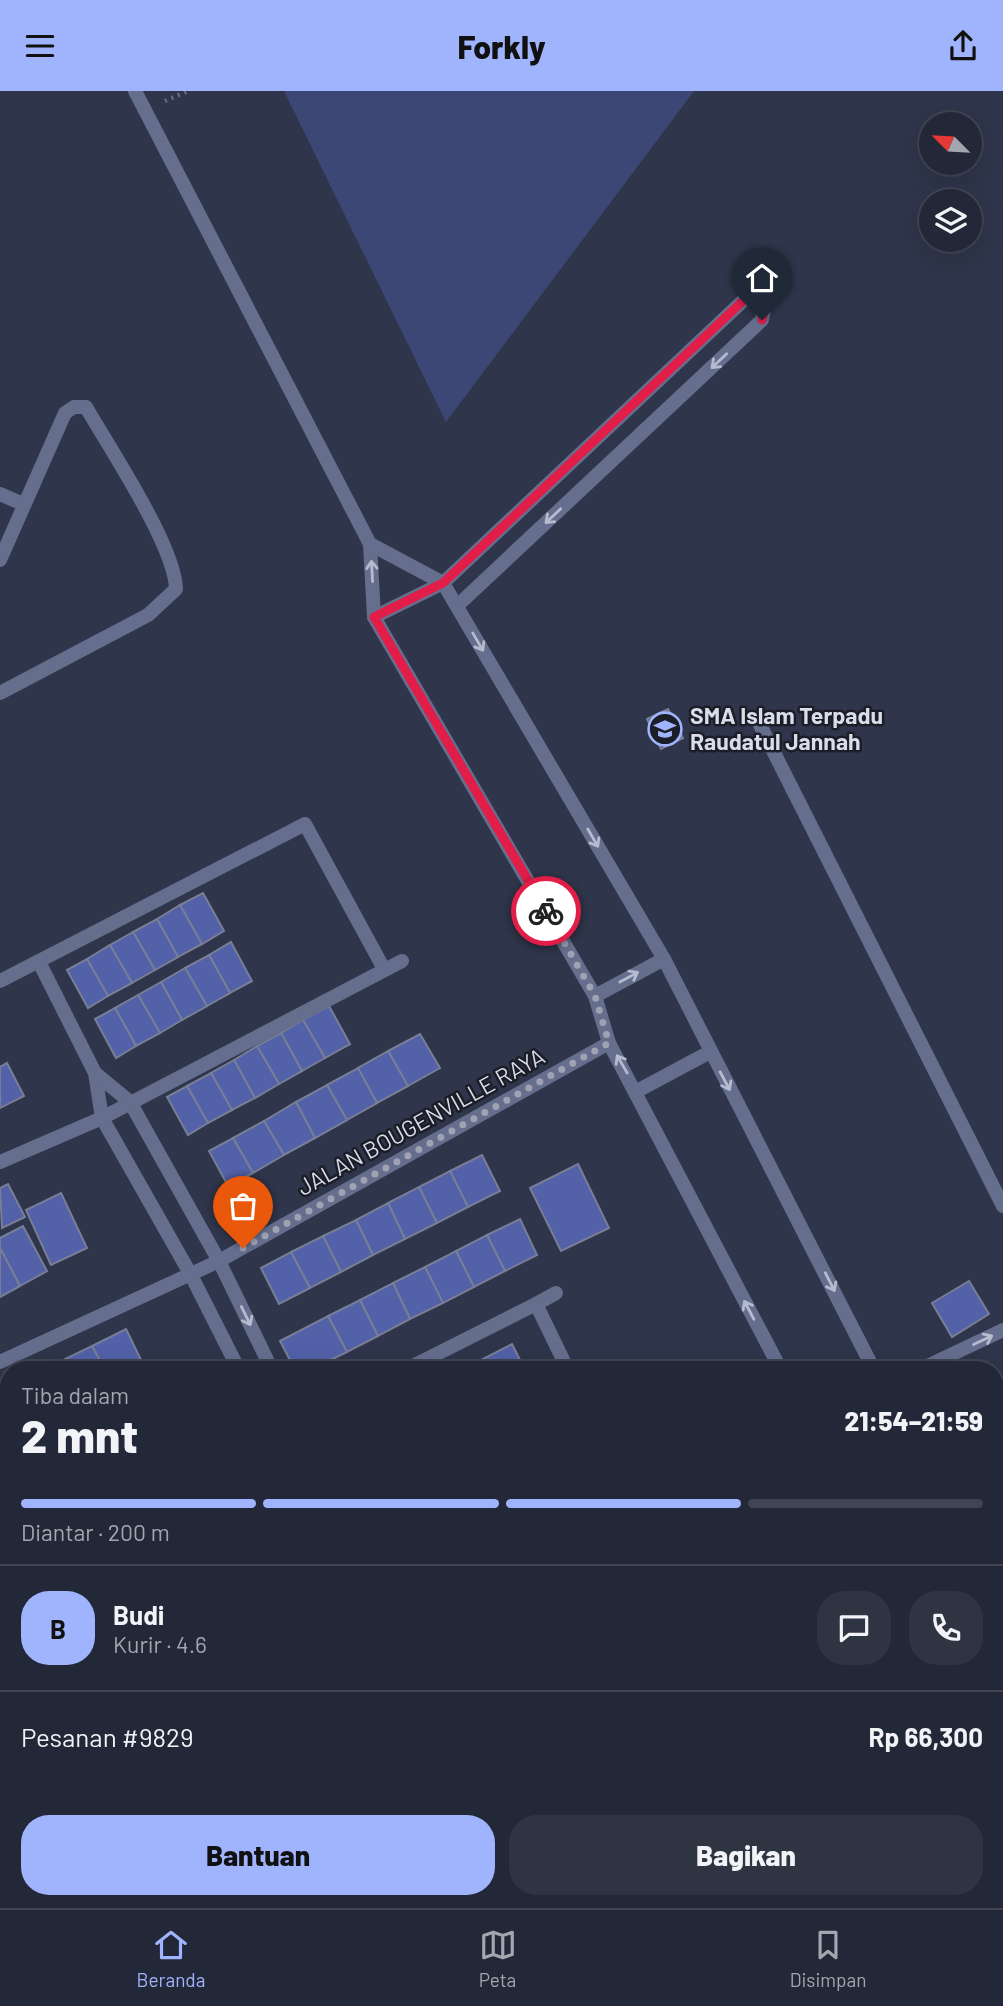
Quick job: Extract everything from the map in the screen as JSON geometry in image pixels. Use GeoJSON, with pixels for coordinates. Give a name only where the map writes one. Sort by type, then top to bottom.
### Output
{"type":"FeatureCollection","features":[{"type":"Feature","properties":{"kind":"street"},"geometry":{"type":"LineString","coordinates":[[135,91],[370,544],[374,617],[595,996],[609,1043],[637,1091],[776,1361]]}},
{"type":"Feature","properties":{"kind":"street"},"geometry":{"type":"LineString","coordinates":[[374,617],[443,583],[746,298],[758,300],[764,309],[762,320],[457,606]]}},
{"type":"Feature","properties":{"kind":"street"},"geometry":{"type":"LineString","coordinates":[[649,390],[664,412]]}},
{"type":"Feature","properties":{"kind":"street"},"geometry":{"type":"LineString","coordinates":[[0,693],[148,615],[176,589],[176,571],[86,407],[74,407],[65,413],[1,554]]}},
{"type":"Feature","properties":{"kind":"street"},"geometry":{"type":"LineString","coordinates":[[0,493],[23,504]]}},
{"type":"Feature","properties":{"kind":"street"},"geometry":{"type":"LineString","coordinates":[[370,544],[443,583],[664,959],[869,1361]]}},
{"type":"Feature","properties":{"kind":"street"},"geometry":{"type":"LineString","coordinates":[[757,719],[1003,1206]]}},
{"type":"Feature","properties":{"kind":"street"},"geometry":{"type":"LineString","coordinates":[[0,981],[306,824],[384,969]]}},
{"type":"Feature","properties":{"kind":"street"},"geometry":{"type":"LineString","coordinates":[[595,996],[664,959]]}},
{"type":"Feature","properties":{"kind":"street"},"geometry":{"type":"LineString","coordinates":[[0,1162],[102,1118],[402,961]]}},
{"type":"Feature","properties":{"kind":"street"},"geometry":{"type":"LineString","coordinates":[[39,962],[95,1073],[102,1118],[191,1275],[234,1361]]}},
{"type":"Feature","properties":{"kind":"street","name":"JALAN BOUGENVILLE RAYA"},"geometry":{"type":"LineString","coordinates":[[0,1361],[219,1261],[609,1043]]}},
{"type":"Feature","properties":{"kind":"street"},"geometry":{"type":"LineString","coordinates":[[637,1091],[710,1052]]}},
{"type":"Feature","properties":{"kind":"street"},"geometry":{"type":"LineString","coordinates":[[95,1073],[130,1102],[219,1261],[268,1361]]}},
{"type":"Feature","properties":{"kind":"street"},"geometry":{"type":"LineString","coordinates":[[423,1361],[556,1293]]}},
{"type":"Feature","properties":{"kind":"street"},"geometry":{"type":"LineString","coordinates":[[536,1304],[564,1361]]}},
{"type":"Feature","properties":{"kind":"street"},"geometry":{"type":"LineString","coordinates":[[938,1361],[1003,1331]]}},
{"type":"Feature","properties":{"kind":"shaded area"},"geometry":{"type":"Polygon","coordinates":[[[284,91],[694,91],[446,422],[284,91]]]}},
{"type":"Feature","properties":{"kind":"building","name":"SMA Islam Terpadu Raudatul Jannah"},"geometry":{"type":"Polygon","coordinates":[[[668,709],[683,738],[661,749],[647,719],[668,709]]]}},
{"type":"Feature","properties":{"kind":"building"},"geometry":{"type":"Polygon","coordinates":[[[203,893],[224,931],[202,944],[180,905],[203,893]]]}},
{"type":"Feature","properties":{"kind":"building"},"geometry":{"type":"Polygon","coordinates":[[[180,905],[202,944],[178,957],[157,919],[180,905]]]}},
{"type":"Feature","properties":{"kind":"building"},"geometry":{"type":"Polygon","coordinates":[[[157,919],[178,957],[155,970],[133,932],[157,919]]]}},
{"type":"Feature","properties":{"kind":"building"},"geometry":{"type":"Polygon","coordinates":[[[133,932],[155,970],[132,983],[110,945],[133,932]]]}},
{"type":"Feature","properties":{"kind":"building"},"geometry":{"type":"Polygon","coordinates":[[[231,942],[252,981],[230,993],[209,955],[231,942]]]}},
{"type":"Feature","properties":{"kind":"building"},"geometry":{"type":"Polygon","coordinates":[[[110,945],[132,983],[108,996],[87,959],[110,945]]]}},
{"type":"Feature","properties":{"kind":"building"},"geometry":{"type":"Polygon","coordinates":[[[209,955],[230,993],[207,1006],[185,968],[209,955]]]}},
{"type":"Feature","properties":{"kind":"building"},"geometry":{"type":"Polygon","coordinates":[[[87,959],[108,996],[88,1008],[67,970],[87,959]]]}},
{"type":"Feature","properties":{"kind":"building"},"geometry":{"type":"Polygon","coordinates":[[[185,968],[207,1006],[182,1020],[161,982],[185,968]]]}},
{"type":"Feature","properties":{"kind":"building"},"geometry":{"type":"Polygon","coordinates":[[[161,982],[182,1020],[160,1033],[138,995],[161,982]]]}},
{"type":"Feature","properties":{"kind":"building"},"geometry":{"type":"Polygon","coordinates":[[[138,995],[160,1033],[136,1046],[115,1008],[138,995]]]}},
{"type":"Feature","properties":{"kind":"building"},"geometry":{"type":"Polygon","coordinates":[[[329,1006],[350,1044],[325,1058],[303,1020],[329,1006]]]}},
{"type":"Feature","properties":{"kind":"building"},"geometry":{"type":"Polygon","coordinates":[[[115,1008],[136,1046],[116,1058],[95,1019],[115,1008]]]}},
{"type":"Feature","properties":{"kind":"building"},"geometry":{"type":"Polygon","coordinates":[[[303,1020],[325,1058],[302,1071],[281,1033],[303,1020]]]}},
{"type":"Feature","properties":{"kind":"building"},"geometry":{"type":"Polygon","coordinates":[[[281,1033],[302,1071],[279,1084],[257,1046],[281,1033]]]}},
{"type":"Feature","properties":{"kind":"building"},"geometry":{"type":"Polygon","coordinates":[[[420,1034],[440,1068],[408,1086],[388,1051],[420,1034]]]}},
{"type":"Feature","properties":{"kind":"building"},"geometry":{"type":"Polygon","coordinates":[[[257,1046],[279,1084],[255,1098],[234,1060],[257,1046]]]}},
{"type":"Feature","properties":{"kind":"building"},"geometry":{"type":"Polygon","coordinates":[[[388,1051],[408,1086],[377,1103],[358,1068],[388,1051]]]}},
{"type":"Feature","properties":{"kind":"building"},"geometry":{"type":"Polygon","coordinates":[[[234,1060],[255,1098],[232,1110],[211,1073],[234,1060]]]}},
{"type":"Feature","properties":{"kind":"building"},"geometry":{"type":"Polygon","coordinates":[[[7,1063],[24,1096],[0,1108],[0,1067],[7,1063]]]}},
{"type":"Feature","properties":{"kind":"building"},"geometry":{"type":"Polygon","coordinates":[[[358,1068],[377,1103],[347,1120],[327,1085],[358,1068]]]}},
{"type":"Feature","properties":{"kind":"building"},"geometry":{"type":"Polygon","coordinates":[[[211,1073],[232,1110],[208,1123],[187,1086],[211,1073]]]}},
{"type":"Feature","properties":{"kind":"building"},"geometry":{"type":"Polygon","coordinates":[[[327,1085],[347,1120],[315,1138],[296,1102],[327,1085]]]}},
{"type":"Feature","properties":{"kind":"building"},"geometry":{"type":"Polygon","coordinates":[[[187,1086],[208,1123],[188,1135],[167,1097],[187,1086]]]}},
{"type":"Feature","properties":{"kind":"building"},"geometry":{"type":"Polygon","coordinates":[[[296,1102],[315,1138],[284,1155],[264,1121],[296,1102]]]}},
{"type":"Feature","properties":{"kind":"building"},"geometry":{"type":"Polygon","coordinates":[[[264,1121],[284,1155],[253,1173],[233,1138],[264,1121]]]}},
{"type":"Feature","properties":{"kind":"building"},"geometry":{"type":"Polygon","coordinates":[[[233,1138],[253,1173],[228,1186],[209,1151],[233,1138]]]}},
{"type":"Feature","properties":{"kind":"building"},"geometry":{"type":"Polygon","coordinates":[[[482,1155],[500,1191],[468,1207],[450,1171],[482,1155]]]}},
{"type":"Feature","properties":{"kind":"building"},"geometry":{"type":"Polygon","coordinates":[[[578,1164],[609,1228],[561,1251],[530,1188],[578,1164]]]}},
{"type":"Feature","properties":{"kind":"building"},"geometry":{"type":"Polygon","coordinates":[[[450,1171],[468,1207],[437,1223],[419,1187],[450,1171]]]}},
{"type":"Feature","properties":{"kind":"building"},"geometry":{"type":"Polygon","coordinates":[[[8,1184],[25,1217],[2,1228],[0,1188],[8,1184]]]}},
{"type":"Feature","properties":{"kind":"building"},"geometry":{"type":"Polygon","coordinates":[[[419,1187],[437,1223],[405,1239],[388,1203],[419,1187]]]}},
{"type":"Feature","properties":{"kind":"building"},"geometry":{"type":"Polygon","coordinates":[[[61,1193],[87,1248],[51,1265],[26,1210],[61,1193]]]}},
{"type":"Feature","properties":{"kind":"building"},"geometry":{"type":"Polygon","coordinates":[[[388,1203],[405,1239],[373,1255],[356,1220],[388,1203]]]}},
{"type":"Feature","properties":{"kind":"building"},"geometry":{"type":"Polygon","coordinates":[[[520,1219],[537,1255],[505,1271],[487,1235],[520,1219]]]}},
{"type":"Feature","properties":{"kind":"building"},"geometry":{"type":"Polygon","coordinates":[[[356,1220],[373,1255],[341,1272],[323,1236],[356,1220]]]}},
{"type":"Feature","properties":{"kind":"building"},"geometry":{"type":"Polygon","coordinates":[[[23,1226],[47,1271],[20,1286],[0,1248],[0,1238],[23,1226]]]}},
{"type":"Feature","properties":{"kind":"building"},"geometry":{"type":"Polygon","coordinates":[[[487,1235],[505,1271],[474,1287],[456,1251],[487,1235]]]}},
{"type":"Feature","properties":{"kind":"building"},"geometry":{"type":"Polygon","coordinates":[[[323,1236],[341,1272],[310,1288],[291,1252],[323,1236]]]}},
{"type":"Feature","properties":{"kind":"building"},"geometry":{"type":"Polygon","coordinates":[[[0,1248],[20,1286],[0,1297],[0,1248]]]}},
{"type":"Feature","properties":{"kind":"building"},"geometry":{"type":"Polygon","coordinates":[[[456,1251],[474,1287],[443,1303],[425,1267],[456,1251]]]}},
{"type":"Feature","properties":{"kind":"building"},"geometry":{"type":"Polygon","coordinates":[[[291,1252],[310,1288],[279,1304],[261,1268],[291,1252]]]}},
{"type":"Feature","properties":{"kind":"building"},"geometry":{"type":"Polygon","coordinates":[[[425,1267],[443,1303],[410,1319],[393,1283],[425,1267]]]}},
{"type":"Feature","properties":{"kind":"building"},"geometry":{"type":"Polygon","coordinates":[[[969,1281],[989,1314],[952,1337],[932,1303],[969,1281]]]}},
{"type":"Feature","properties":{"kind":"building"},"geometry":{"type":"Polygon","coordinates":[[[393,1283],[410,1319],[378,1336],[360,1300],[393,1283]]]}},
{"type":"Feature","properties":{"kind":"building"},"geometry":{"type":"Polygon","coordinates":[[[360,1300],[378,1336],[347,1352],[328,1316],[360,1300]]]}},
{"type":"Feature","properties":{"kind":"building"},"geometry":{"type":"Polygon","coordinates":[[[328,1316],[347,1352],[328,1361],[290,1361],[280,1341],[328,1316]]]}},
{"type":"Feature","properties":{"kind":"building"},"geometry":{"type":"Polygon","coordinates":[[[126,1329],[142,1361],[100,1361],[92,1346],[126,1329]]]}},
{"type":"Feature","properties":{"kind":"building"},"geometry":{"type":"Polygon","coordinates":[[[512,1344],[520,1361],[482,1361],[512,1344]]]}},
{"type":"Feature","properties":{"kind":"building"},"geometry":{"type":"Polygon","coordinates":[[[92,1346],[100,1361],[61,1361],[92,1346]]]}},
{"type":"Feature","properties":{"kind":"way so far"},"geometry":{"type":"LineString","coordinates":[[243,1248],[609,1043],[595,996],[546,911]]}},
{"type":"Feature","properties":{"kind":"place","name":"SMA Islam Terpadu Raudatul Jannah"},"geometry":{"type":"Point","coordinates":[665,729]}},
{"type":"Feature","properties":{"kind":"route"},"geometry":{"type":"LineString","coordinates":[[546,911],[374,617],[443,583],[746,298],[758,300],[764,309],[762,320]]}}]}
